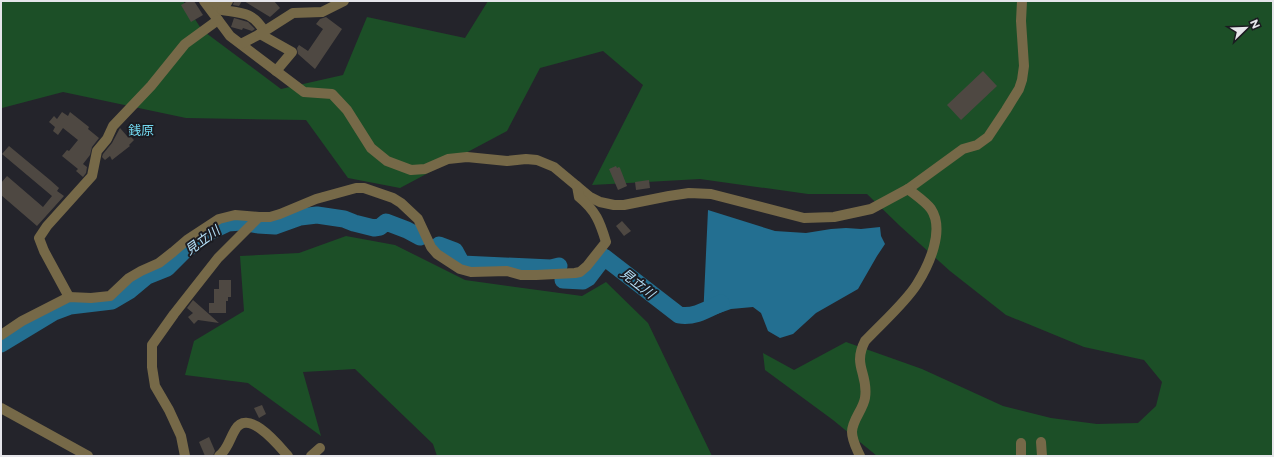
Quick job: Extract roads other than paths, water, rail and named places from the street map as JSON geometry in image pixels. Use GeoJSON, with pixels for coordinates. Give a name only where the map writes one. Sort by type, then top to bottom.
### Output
{"type":"FeatureCollection","features":[{"type":"Feature","properties":{"kind":"street"},"geometry":{"type":"LineString","coordinates":[[204,1],[230,36],[304,92],[332,94],[347,110],[371,148],[387,161],[411,170],[425,169],[448,160],[467,157],[507,161],[526,159],[537,160],[554,167],[590,197],[600,202],[614,205],[624,205],[689,193],[712,194],[804,218],[834,217],[871,209],[908,189],[963,149],[970,148],[984,141],[1006,110],[1019,89],[1022,80],[1024,66],[1021,21],[1022,1]]}},
{"type":"Feature","properties":{"kind":"street"},"geometry":{"type":"LineString","coordinates":[[214,1],[253,17],[258,22],[262,32],[292,52],[276,71]]}},
{"type":"Feature","properties":{"kind":"street"},"geometry":{"type":"LineString","coordinates":[[241,44],[293,13],[322,12],[344,1]]}},
{"type":"Feature","properties":{"kind":"street"},"geometry":{"type":"LineString","coordinates":[[69,297],[44,251],[39,238],[47,226],[92,176],[97,151],[107,139],[113,126],[151,86],[185,44],[218,20]]}},
{"type":"Feature","properties":{"kind":"street"},"geometry":{"type":"LineString","coordinates":[[185,456],[181,436],[169,410],[155,386],[152,367],[152,345],[174,314],[218,258],[254,222],[280,214],[316,199],[356,188],[364,188],[393,198],[409,209],[418,219],[431,247],[437,254],[465,271],[482,273],[507,271],[521,275],[575,273],[584,270],[606,242],[601,225],[590,206],[579,197],[577,186]]}},
{"type":"Feature","properties":{"kind":"street"},"geometry":{"type":"LineString","coordinates":[[860,456],[852,433],[854,423],[865,398],[865,384],[859,357],[866,341],[917,284],[929,261],[936,238],[936,224],[930,208],[908,189]]}},
{"type":"Feature","properties":{"kind":"street"},"geometry":{"type":"LineString","coordinates":[[1,335],[22,321],[69,297],[91,298],[110,296],[129,278],[159,263],[187,240],[215,221],[229,216],[254,222]]}},
{"type":"Feature","properties":{"kind":"street"},"geometry":{"type":"LineString","coordinates":[[1,408],[88,456]]}},
{"type":"Feature","properties":{"kind":"street"},"geometry":{"type":"LineString","coordinates":[[219,456],[230,444],[237,428],[242,424],[247,423],[263,430],[288,456]]}},
{"type":"Feature","properties":{"kind":"street"},"geometry":{"type":"LineString","coordinates":[[1041,442],[1042,456]]}},
{"type":"Feature","properties":{"kind":"street"},"geometry":{"type":"LineString","coordinates":[[1021,443],[1021,456]]}},
{"type":"Feature","properties":{"kind":"street"},"geometry":{"type":"LineString","coordinates":[[311,456],[320,448]]}},
{"type":"Feature","properties":{"kind":"water"},"geometry":{"type":"Polygon","coordinates":[[[708,210],[775,231],[806,233],[831,229],[861,229],[880,227],[881,236],[885,244],[858,289],[816,313],[793,334],[780,338],[768,331],[761,313],[753,307],[731,309],[703,319],[708,210]]]}},
{"type":"Feature","properties":{"kind":"waterway","name":"見立川"},"geometry":{"type":"LineString","coordinates":[[1,344],[54,312],[70,306],[112,301],[129,291],[147,276],[167,268],[183,252],[211,231],[228,223],[241,222],[275,226],[300,217],[317,215],[344,219],[374,228],[380,227],[386,222],[420,237]]}},
{"type":"Feature","properties":{"kind":"waterway","name":"見立川"},"geometry":{"type":"LineString","coordinates":[[439,245],[455,251],[462,264],[551,268],[559,266]]}},
{"type":"Feature","properties":{"kind":"waterway","name":"見立川"},"geometry":{"type":"LineString","coordinates":[[563,280],[583,281],[588,278],[604,257],[679,315],[685,316],[695,314],[721,303]]}},
{"type":"Feature","properties":{"kind":"district","name":"銭原"},"geometry":{"type":"Point","coordinates":[141,130]}}]}
